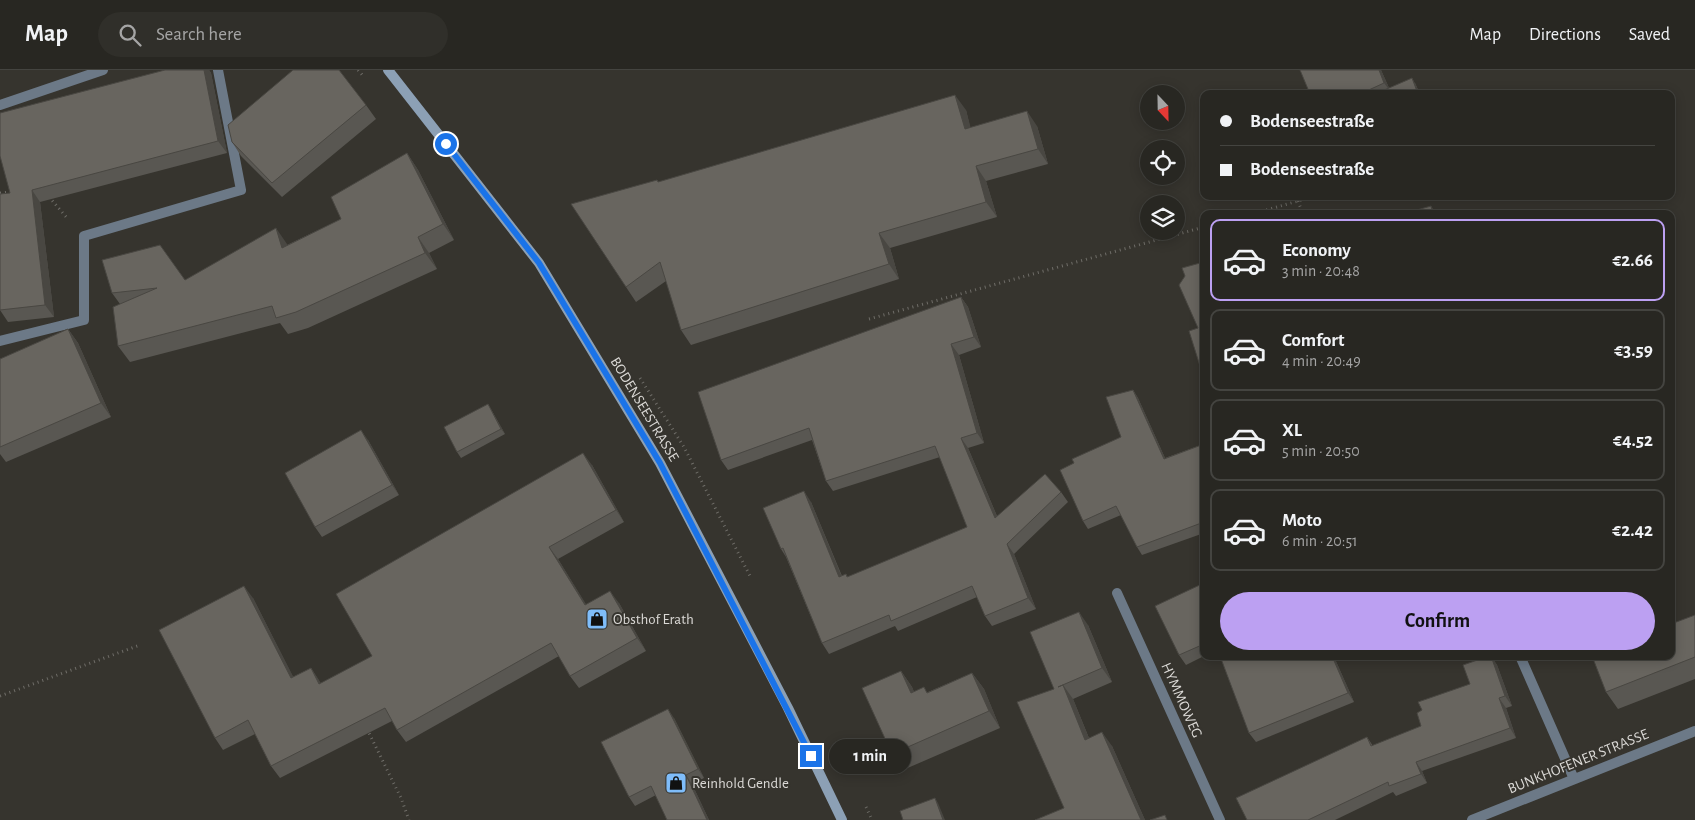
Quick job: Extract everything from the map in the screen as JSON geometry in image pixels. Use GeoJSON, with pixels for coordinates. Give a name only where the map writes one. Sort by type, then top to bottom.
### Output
{"type":"FeatureCollection","features":[{"type":"Feature","properties":{"kind":"main road","name":"BODENSEESTRASSE"},"geometry":{"type":"LineString","coordinates":[[388,70],[539,263],[660,463],[788,708],[842,820]]}},
{"type":"Feature","properties":{"kind":"street"},"geometry":{"type":"LineString","coordinates":[[0,105],[103,70]]}},
{"type":"Feature","properties":{"kind":"street"},"geometry":{"type":"LineString","coordinates":[[0,341],[84,320],[84,236],[241,190],[218,70]]}},
{"type":"Feature","properties":{"kind":"street","name":"HYMMOWEG"},"geometry":{"type":"LineString","coordinates":[[1117,593],[1220,820]]}},
{"type":"Feature","properties":{"kind":"street"},"geometry":{"type":"LineString","coordinates":[[1522,660],[1574,779]]}},
{"type":"Feature","properties":{"kind":"street","name":"BUNKHOFENER STRASSE"},"geometry":{"type":"LineString","coordinates":[[1472,820],[1695,731]]}},
{"type":"Feature","properties":{"kind":"path"},"geometry":{"type":"LineString","coordinates":[[358,70],[368,83]]}},
{"type":"Feature","properties":{"kind":"path"},"geometry":{"type":"LineString","coordinates":[[43,191],[84,236]]}},
{"type":"Feature","properties":{"kind":"path"},"geometry":{"type":"LineString","coordinates":[[0,193],[17,192]]}},
{"type":"Feature","properties":{"kind":"path"},"geometry":{"type":"LineString","coordinates":[[1266,210],[1302,200]]}},
{"type":"Feature","properties":{"kind":"path"},"geometry":{"type":"LineString","coordinates":[[1298,201],[1301,210]]}},
{"type":"Feature","properties":{"kind":"path"},"geometry":{"type":"LineString","coordinates":[[869,319],[1200,228]]}},
{"type":"Feature","properties":{"kind":"path"},"geometry":{"type":"LineString","coordinates":[[0,696],[140,644]]}},
{"type":"Feature","properties":{"kind":"path"},"geometry":{"type":"LineString","coordinates":[[363,721],[401,798],[409,820]]}},
{"type":"Feature","properties":{"kind":"building"},"geometry":{"type":"Polygon","coordinates":[[[165,70],[204,70],[218,141],[32,190],[45,305],[0,310],[0,194],[10,193],[0,156],[0,113],[165,70]]]}},
{"type":"Feature","properties":{"kind":"building"},"geometry":{"type":"Polygon","coordinates":[[[293,70],[339,70],[366,105],[272,183],[232,142],[228,125],[293,70]]]}},
{"type":"Feature","properties":{"kind":"building"},"geometry":{"type":"Polygon","coordinates":[[[1300,70],[1379,70],[1384,83],[1369,90],[1308,90],[1300,70]]]}},
{"type":"Feature","properties":{"kind":"building"},"geometry":{"type":"Polygon","coordinates":[[[1412,78],[1416,90],[1384,90],[1412,78]]]}},
{"type":"Feature","properties":{"kind":"building"},"geometry":{"type":"Polygon","coordinates":[[[955,95],[965,129],[1027,111],[1038,149],[976,166],[986,202],[879,233],[889,264],[681,330],[660,262],[626,287],[571,204],[657,180],[658,182],[955,95]]]}},
{"type":"Feature","properties":{"kind":"building"},"geometry":{"type":"Polygon","coordinates":[[[407,153],[443,224],[418,237],[425,253],[296,312],[276,318],[272,306],[118,346],[113,307],[157,288],[112,293],[102,260],[160,245],[185,280],[276,228],[282,248],[341,219],[331,197],[407,153]]]}},
{"type":"Feature","properties":{"kind":"building"},"geometry":{"type":"Polygon","coordinates":[[[1431,206],[1432,210],[1417,210],[1431,206]]]}},
{"type":"Feature","properties":{"kind":"building"},"geometry":{"type":"Polygon","coordinates":[[[1200,263],[1200,366],[1189,331],[1198,328],[1179,285],[1185,276],[1182,268],[1200,263]]]}},
{"type":"Feature","properties":{"kind":"building"},"geometry":{"type":"Polygon","coordinates":[[[961,297],[974,337],[951,344],[977,433],[961,438],[995,518],[1045,474],[1061,492],[1007,544],[1028,598],[985,616],[972,586],[891,621],[889,615],[822,643],[783,548],[781,549],[763,508],[804,491],[839,577],[846,574],[847,577],[967,527],[935,446],[826,481],[809,428],[721,460],[698,392],[961,297]]]}},
{"type":"Feature","properties":{"kind":"building"},"geometry":{"type":"Polygon","coordinates":[[[68,329],[101,403],[0,447],[0,359],[68,329]]]}},
{"type":"Feature","properties":{"kind":"building"},"geometry":{"type":"Polygon","coordinates":[[[1133,390],[1164,459],[1200,446],[1200,523],[1137,547],[1116,506],[1083,521],[1060,470],[1074,463],[1072,459],[1121,437],[1106,397],[1133,390]]]}},
{"type":"Feature","properties":{"kind":"building"},"geometry":{"type":"Polygon","coordinates":[[[488,404],[501,429],[457,452],[444,427],[488,404]]]}},
{"type":"Feature","properties":{"kind":"building"},"geometry":{"type":"Polygon","coordinates":[[[361,430],[392,485],[315,527],[285,473],[361,430]]]}},
{"type":"Feature","properties":{"kind":"building"},"geometry":{"type":"Polygon","coordinates":[[[583,453],[616,510],[549,547],[585,605],[610,591],[637,638],[570,676],[551,643],[397,730],[385,708],[271,766],[248,720],[215,738],[159,630],[244,586],[291,678],[311,668],[319,684],[372,656],[336,594],[583,453]]]}},
{"type":"Feature","properties":{"kind":"building"},"geometry":{"type":"Polygon","coordinates":[[[1200,585],[1200,646],[1179,655],[1155,606],[1200,585]]]}},
{"type":"Feature","properties":{"kind":"building"},"geometry":{"type":"Polygon","coordinates":[[[1079,612],[1102,668],[1058,687],[1063,685],[1085,740],[1102,732],[1141,820],[1035,820],[1064,808],[1017,702],[1054,689],[1030,632],[1079,612]]]}},
{"type":"Feature","properties":{"kind":"building"},"geometry":{"type":"Polygon","coordinates":[[[1695,615],[1695,657],[1606,692],[1594,660],[1675,660],[1675,622],[1695,615]]]}},
{"type":"Feature","properties":{"kind":"building"},"geometry":{"type":"Polygon","coordinates":[[[1222,660],[1334,660],[1348,693],[1249,733],[1222,660]]]}},
{"type":"Feature","properties":{"kind":"building"},"geometry":{"type":"Polygon","coordinates":[[[1477,660],[1492,660],[1505,696],[1499,698],[1510,728],[1416,762],[1421,774],[1389,786],[1388,782],[1308,820],[1247,820],[1236,798],[1367,737],[1371,746],[1421,726],[1417,713],[1422,710],[1418,702],[1470,684],[1463,665],[1477,660]]]}},
{"type":"Feature","properties":{"kind":"building"},"geometry":{"type":"Polygon","coordinates":[[[901,671],[911,693],[924,687],[927,693],[972,673],[989,711],[892,754],[862,688],[901,671]]]}},
{"type":"Feature","properties":{"kind":"building"},"geometry":{"type":"Polygon","coordinates":[[[668,709],[698,769],[686,775],[707,820],[667,820],[651,786],[629,797],[601,742],[668,709]]]}},
{"type":"Feature","properties":{"kind":"building"},"geometry":{"type":"Polygon","coordinates":[[[935,798],[943,820],[903,820],[900,811],[935,798]]]}},
{"type":"Feature","properties":{"kind":"building"},"geometry":{"type":"Polygon","coordinates":[[[1165,815],[1167,820],[1150,820],[1165,815]]]}},
{"type":"Feature","properties":{"kind":"place","name":"Obsthof Erath"},"geometry":{"type":"Point","coordinates":[597,619]}},
{"type":"Feature","properties":{"kind":"place","name":"Reinhold Gendle"},"geometry":{"type":"Point","coordinates":[676,783]}},
{"type":"Feature","properties":{"kind":"route"},"geometry":{"type":"LineString","coordinates":[[446,144],[539,263],[660,463],[811,756]]}}]}
